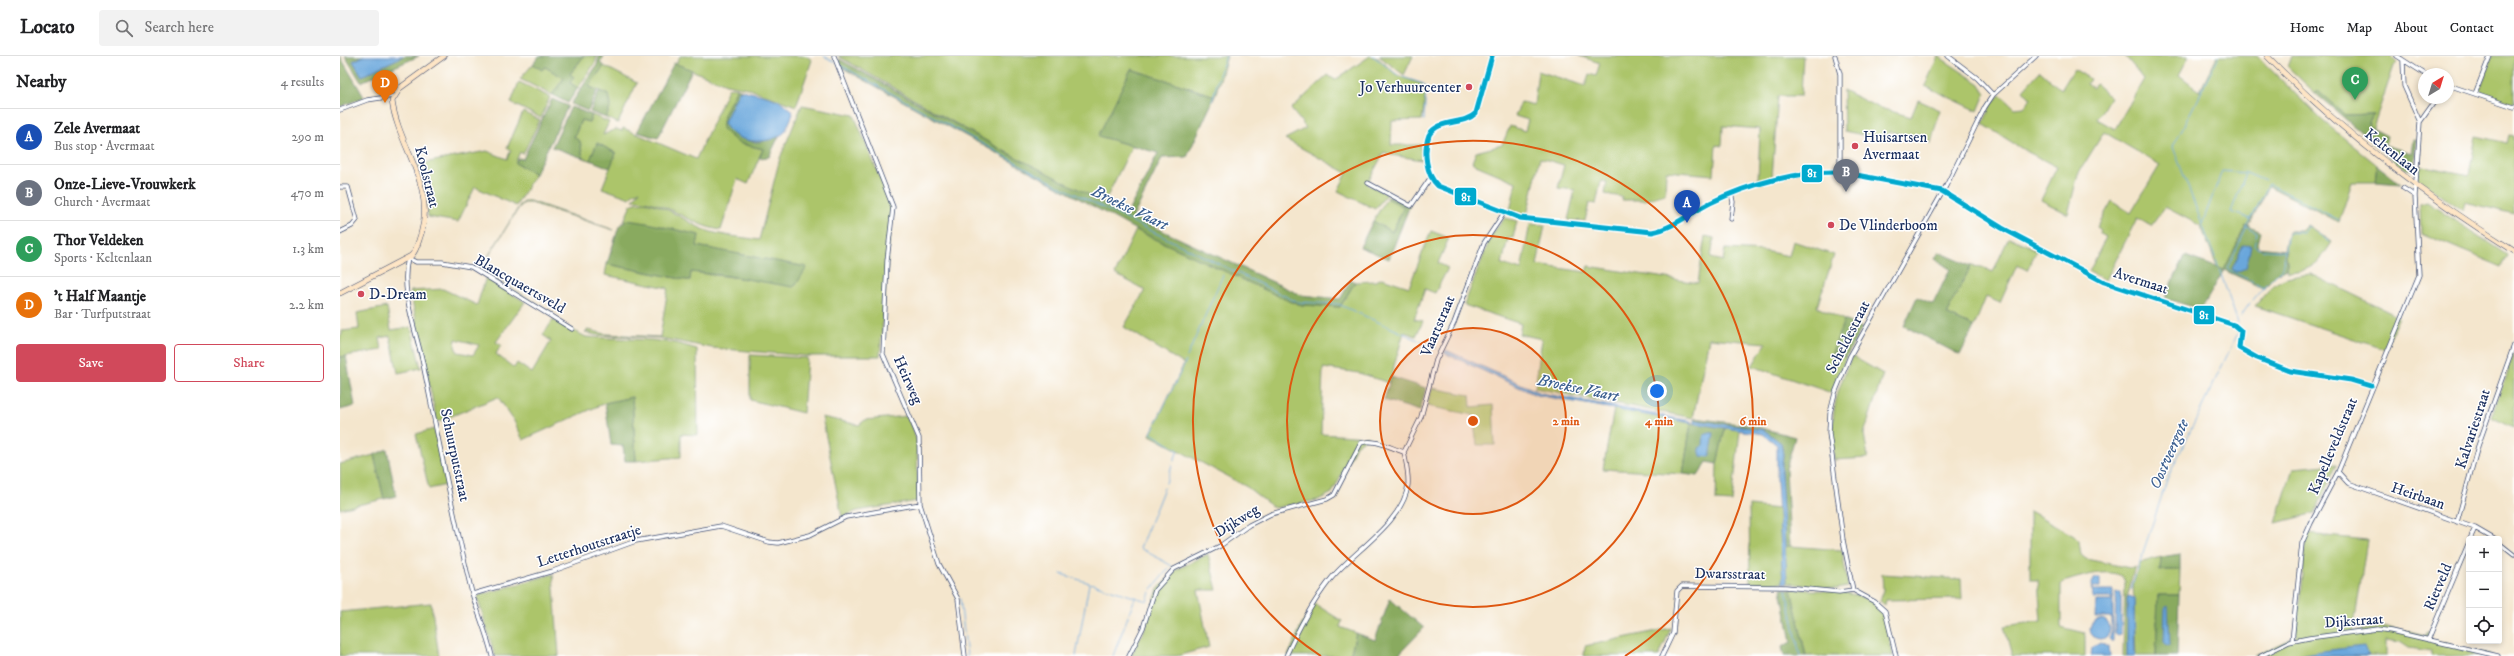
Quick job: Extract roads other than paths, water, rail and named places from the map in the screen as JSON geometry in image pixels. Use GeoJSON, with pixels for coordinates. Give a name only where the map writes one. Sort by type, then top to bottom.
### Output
{"type":"FeatureCollection","features":[{"type":"Feature","properties":{"kind":"main road"},"geometry":{"type":"LineString","coordinates":[[394,96],[400,88],[444,56]]}},
{"type":"Feature","properties":{"kind":"main road","name":"Keltenlaan"},"geometry":{"type":"LineString","coordinates":[[2267,56],[2342,127],[2416,186],[2514,251]]}},
{"type":"Feature","properties":{"kind":"main road","name":"Koolstraat"},"geometry":{"type":"LineString","coordinates":[[394,96],[392,103],[418,178],[425,209],[425,220],[416,250],[408,258]]}},
{"type":"Feature","properties":{"kind":"main road"},"geometry":{"type":"LineString","coordinates":[[340,293],[408,258]]}},
{"type":"Feature","properties":{"kind":"street"},"geometry":{"type":"LineString","coordinates":[[1368,183],[1411,206],[1431,177],[1428,168],[1429,135],[1437,126],[1469,118],[1476,113],[1492,56]]}},
{"type":"Feature","properties":{"kind":"street"},"geometry":{"type":"LineString","coordinates":[[1835,56],[1840,74],[1840,172]]}},
{"type":"Feature","properties":{"kind":"street"},"geometry":{"type":"LineString","coordinates":[[1948,56],[1977,78],[1993,95]]}},
{"type":"Feature","properties":{"kind":"street","name":"Scheldestraat"},"geometry":{"type":"LineString","coordinates":[[1852,590],[1832,459],[1830,413],[1841,375],[1993,95],[2036,56]]}},
{"type":"Feature","properties":{"kind":"street"},"geometry":{"type":"LineString","coordinates":[[2397,56],[2403,62],[2418,71]]}},
{"type":"Feature","properties":{"kind":"street"},"geometry":{"type":"LineString","coordinates":[[2475,94],[2490,56]]}},
{"type":"Feature","properties":{"kind":"street","name":"Heirweg"},"geometry":{"type":"LineString","coordinates":[[835,58],[893,207],[887,261],[883,354],[919,438],[920,504],[939,564],[958,599],[965,656]]}},
{"type":"Feature","properties":{"kind":"street"},"geometry":{"type":"LineString","coordinates":[[2403,62],[2404,86],[2420,122]]}},
{"type":"Feature","properties":{"kind":"street"},"geometry":{"type":"LineString","coordinates":[[2454,88],[2514,107]]}},
{"type":"Feature","properties":{"kind":"street"},"geometry":{"type":"LineString","coordinates":[[340,110],[367,100],[394,96]]}},
{"type":"Feature","properties":{"kind":"street"},"geometry":{"type":"LineString","coordinates":[[2420,122],[2433,104]]}},
{"type":"Feature","properties":{"kind":"street","name":"Kapelleveldstraat"},"geometry":{"type":"LineString","coordinates":[[2292,641],[2302,543],[2310,523],[2338,472],[2372,386],[2417,284],[2419,268],[2415,196],[2420,122]]}},
{"type":"Feature","properties":{"kind":"street","name":"Avermaat"},"geometry":{"type":"LineString","coordinates":[[1431,177],[1443,188],[1520,218],[1652,232],[1674,225],[1700,208],[1731,193],[1773,181],[1820,172],[1840,172],[1942,191],[2002,228],[2104,282],[2234,324],[2241,331],[2239,348],[2257,358],[2290,372],[2351,380],[2372,386]]}},
{"type":"Feature","properties":{"kind":"street"},"geometry":{"type":"LineString","coordinates":[[340,187],[348,187],[357,220],[352,226],[340,232]]}},
{"type":"Feature","properties":{"kind":"street"},"geometry":{"type":"LineString","coordinates":[[2404,188],[2415,196]]}},
{"type":"Feature","properties":{"kind":"street"},"geometry":{"type":"LineString","coordinates":[[1731,193],[1733,202],[1731,219]]}},
{"type":"Feature","properties":{"kind":"street","name":"Vaartstraat"},"geometry":{"type":"LineString","coordinates":[[1404,452],[1421,417],[1432,372],[1454,323],[1484,243],[1504,213]]}},
{"type":"Feature","properties":{"kind":"street","name":"Blancquaertsveld"},"geometry":{"type":"LineString","coordinates":[[408,258],[416,262],[442,262],[471,267],[572,329]]}},
{"type":"Feature","properties":{"kind":"street","name":"Schuurputstraat"},"geometry":{"type":"LineString","coordinates":[[408,258],[406,267],[408,294],[473,594],[487,633],[492,656]]}},
{"type":"Feature","properties":{"kind":"street","name":"Kalvariestraat"},"geometry":{"type":"LineString","coordinates":[[2457,522],[2478,446],[2514,345]]}},
{"type":"Feature","properties":{"kind":"street","name":"Dijkweg"},"geometry":{"type":"LineString","coordinates":[[1129,656],[1143,628],[1155,590],[1174,569],[1220,546],[1249,525],[1266,516],[1327,499],[1334,495],[1361,444],[1370,442],[1379,443],[1404,452]]}},
{"type":"Feature","properties":{"kind":"street"},"geometry":{"type":"LineString","coordinates":[[1286,656],[1304,619],[1330,580],[1393,517],[1402,504],[1408,484],[1404,452]]}},
{"type":"Feature","properties":{"kind":"street","name":"Heirbaan"},"geometry":{"type":"LineString","coordinates":[[2338,472],[2348,483],[2475,528],[2489,536]]}},
{"type":"Feature","properties":{"kind":"street","name":"Letterhoutstraatje"},"geometry":{"type":"LineString","coordinates":[[473,594],[553,571],[636,541],[721,526],[769,542],[778,542],[810,535],[846,518],[920,504]]}},
{"type":"Feature","properties":{"kind":"street"},"geometry":{"type":"LineString","coordinates":[[2471,536],[2475,528]]}},
{"type":"Feature","properties":{"kind":"street"},"geometry":{"type":"LineString","coordinates":[[2502,546],[2514,556]]}},
{"type":"Feature","properties":{"kind":"street","name":"Rietveld"},"geometry":{"type":"LineString","coordinates":[[2428,640],[2466,549]]}},
{"type":"Feature","properties":{"kind":"street","name":"Dwarsstraat"},"geometry":{"type":"LineString","coordinates":[[1662,656],[1673,632],[1677,591],[1682,586],[1786,587],[1839,592],[1852,590]]}},
{"type":"Feature","properties":{"kind":"street"},"geometry":{"type":"LineString","coordinates":[[1852,590],[1875,602],[1885,611],[1896,656]]}},
{"type":"Feature","properties":{"kind":"street","name":"Dijkstraat"},"geometry":{"type":"LineString","coordinates":[[2261,656],[2292,641],[2377,629],[2498,656]]}},
{"type":"Feature","properties":{"kind":"water"},"geometry":{"type":"Polygon","coordinates":[[[364,56],[403,56],[362,76],[353,61],[364,56]]]}},
{"type":"Feature","properties":{"kind":"water"},"geometry":{"type":"Polygon","coordinates":[[[742,90],[778,100],[789,108],[793,114],[785,132],[770,140],[752,141],[743,139],[728,130],[724,122],[739,91],[742,90]]]}},
{"type":"Feature","properties":{"kind":"water"},"geometry":{"type":"Polygon","coordinates":[[[2243,245],[2251,246],[2246,268],[2236,272],[2232,269],[2243,245]]]}},
{"type":"Feature","properties":{"kind":"water"},"geometry":{"type":"Polygon","coordinates":[[[1446,350],[1541,393],[1691,421],[1691,423],[1536,395],[1444,353],[1446,350]]]}},
{"type":"Feature","properties":{"kind":"water"},"geometry":{"type":"Polygon","coordinates":[[[1694,420],[1764,430],[1781,443],[1783,455],[1781,472],[1787,583],[1783,583],[1777,481],[1777,445],[1763,434],[1694,423],[1694,420]]]}},
{"type":"Feature","properties":{"kind":"water"},"geometry":{"type":"Polygon","coordinates":[[[1714,433],[1710,457],[1701,456],[1699,448],[1703,446],[1704,435],[1714,433]]]}},
{"type":"Feature","properties":{"kind":"water"},"geometry":{"type":"Polygon","coordinates":[[[2095,578],[2100,578],[2100,587],[2093,587],[2093,590],[2113,590],[2113,642],[2109,639],[2112,631],[2112,617],[2095,617],[2096,601],[2112,601],[2112,598],[2093,598],[2092,583],[2095,578]]]}},
{"type":"Feature","properties":{"kind":"water"},"geometry":{"type":"Polygon","coordinates":[[[2116,592],[2121,592],[2121,634],[2118,636],[2115,634],[2116,592]]]}},
{"type":"Feature","properties":{"kind":"water"},"geometry":{"type":"Polygon","coordinates":[[[2129,596],[2134,598],[2135,656],[2127,656],[2127,598],[2129,596]]]}},
{"type":"Feature","properties":{"kind":"water"},"geometry":{"type":"Polygon","coordinates":[[[2168,606],[2170,645],[2167,645],[2164,642],[2165,608],[2168,606]]]}},
{"type":"Feature","properties":{"kind":"water"},"geometry":{"type":"Polygon","coordinates":[[[2100,619],[2107,622],[2110,629],[2107,636],[2100,639],[2093,636],[2090,629],[2093,622],[2100,619]]]}},
{"type":"Feature","properties":{"kind":"water"},"geometry":{"type":"Polygon","coordinates":[[[2100,643],[2109,647],[2110,656],[2091,656],[2092,648],[2100,643]]]}},
{"type":"Feature","properties":{"kind":"water"},"geometry":{"type":"Polygon","coordinates":[[[2364,646],[2368,656],[2296,656],[2321,651],[2364,646]]]}},
{"type":"Feature","properties":{"kind":"waterway","name":"Broekse Vaart"},"geometry":{"type":"LineString","coordinates":[[824,56],[834,62]]}},
{"type":"Feature","properties":{"kind":"waterway"},"geometry":{"type":"LineString","coordinates":[[1212,102],[1226,56]]}},
{"type":"Feature","properties":{"kind":"waterway"},"geometry":{"type":"LineString","coordinates":[[1373,56],[1399,76],[1424,84],[1426,87],[1424,120]]}},
{"type":"Feature","properties":{"kind":"waterway","name":"Oostveergote"},"geometry":{"type":"LineString","coordinates":[[2215,258],[2173,147],[2219,56]]}},
{"type":"Feature","properties":{"kind":"waterway","name":"Broekse Vaart"},"geometry":{"type":"LineString","coordinates":[[838,64],[1057,185],[1297,302],[1338,304],[1438,349]]}},
{"type":"Feature","properties":{"kind":"waterway"},"geometry":{"type":"LineString","coordinates":[[2202,224],[2222,171],[2246,173]]}},
{"type":"Feature","properties":{"kind":"waterway"},"geometry":{"type":"LineString","coordinates":[[2251,219],[2231,212],[2246,173],[2265,181]]}},
{"type":"Feature","properties":{"kind":"waterway"},"geometry":{"type":"LineString","coordinates":[[2247,227],[2269,184],[2339,220]]}},
{"type":"Feature","properties":{"kind":"waterway"},"geometry":{"type":"LineString","coordinates":[[2270,281],[2282,269],[2288,232],[2303,233],[2307,226],[2330,242]]}},
{"type":"Feature","properties":{"kind":"waterway"},"geometry":{"type":"LineString","coordinates":[[2264,287],[2227,269],[2247,227],[2257,233],[2254,246],[2265,250],[2285,251]]}},
{"type":"Feature","properties":{"kind":"waterway","name":"Oostveergote"},"geometry":{"type":"LineString","coordinates":[[2216,260],[2238,323]]}},
{"type":"Feature","properties":{"kind":"waterway"},"geometry":{"type":"LineString","coordinates":[[1187,357],[1223,275]]}},
{"type":"Feature","properties":{"kind":"waterway"},"geometry":{"type":"LineString","coordinates":[[2253,300],[2267,283]]}},
{"type":"Feature","properties":{"kind":"waterway"},"geometry":{"type":"LineString","coordinates":[[2241,316],[2250,303]]}},
{"type":"Feature","properties":{"kind":"waterway","name":"Oostveergote"},"geometry":{"type":"LineString","coordinates":[[2131,589],[2168,477],[2238,333]]}},
{"type":"Feature","properties":{"kind":"waterway"},"geometry":{"type":"LineString","coordinates":[[1174,461],[1178,450],[1151,433],[1186,361]]}},
{"type":"Feature","properties":{"kind":"waterway"},"geometry":{"type":"LineString","coordinates":[[1166,483],[1172,465]]}},
{"type":"Feature","properties":{"kind":"waterway"},"geometry":{"type":"LineString","coordinates":[[1164,488],[1140,548],[1172,566]]}},
{"type":"Feature","properties":{"kind":"waterway"},"geometry":{"type":"LineString","coordinates":[[1152,589],[1169,568]]}},
{"type":"Feature","properties":{"kind":"waterway"},"geometry":{"type":"LineString","coordinates":[[1061,574],[1147,601],[1150,592]]}},
{"type":"Feature","properties":{"kind":"waterway"},"geometry":{"type":"LineString","coordinates":[[1076,656],[1089,584]]}},
{"type":"Feature","properties":{"kind":"waterway","name":"Broekse Vaart"},"geometry":{"type":"LineString","coordinates":[[1786,589],[1800,656]]}},
{"type":"Feature","properties":{"kind":"waterway"},"geometry":{"type":"LineString","coordinates":[[1113,656],[1135,598]]}},
{"type":"Feature","properties":{"kind":"waterway"},"geometry":{"type":"LineString","coordinates":[[960,599],[967,656]]}},
{"type":"Feature","properties":{"kind":"place","name":"Jo Verhuurcenter"},"geometry":{"type":"Point","coordinates":[1469,87]}},
{"type":"Feature","properties":{"kind":"place","name":"Thor Veldeken"},"geometry":{"type":"Point","coordinates":[2355,100]}},
{"type":"Feature","properties":{"kind":"place","name":"'t Half Maantje"},"geometry":{"type":"Point","coordinates":[385,103]}},
{"type":"Feature","properties":{"kind":"place","name":"Huisartsen Avermaat"},"geometry":{"type":"Point","coordinates":[1855,146]}},
{"type":"Feature","properties":{"kind":"place","name":"Onze-Lieve-Vrouwkerk"},"geometry":{"type":"Point","coordinates":[1846,192]}},
{"type":"Feature","properties":{"kind":"place","name":"Zele Avermaat"},"geometry":{"type":"Point","coordinates":[1687,223]}},
{"type":"Feature","properties":{"kind":"place","name":"De Vlinderboom"},"geometry":{"type":"Point","coordinates":[1831,225]}},
{"type":"Feature","properties":{"kind":"place","name":"D-Dream"},"geometry":{"type":"Point","coordinates":[361,294]}}]}
